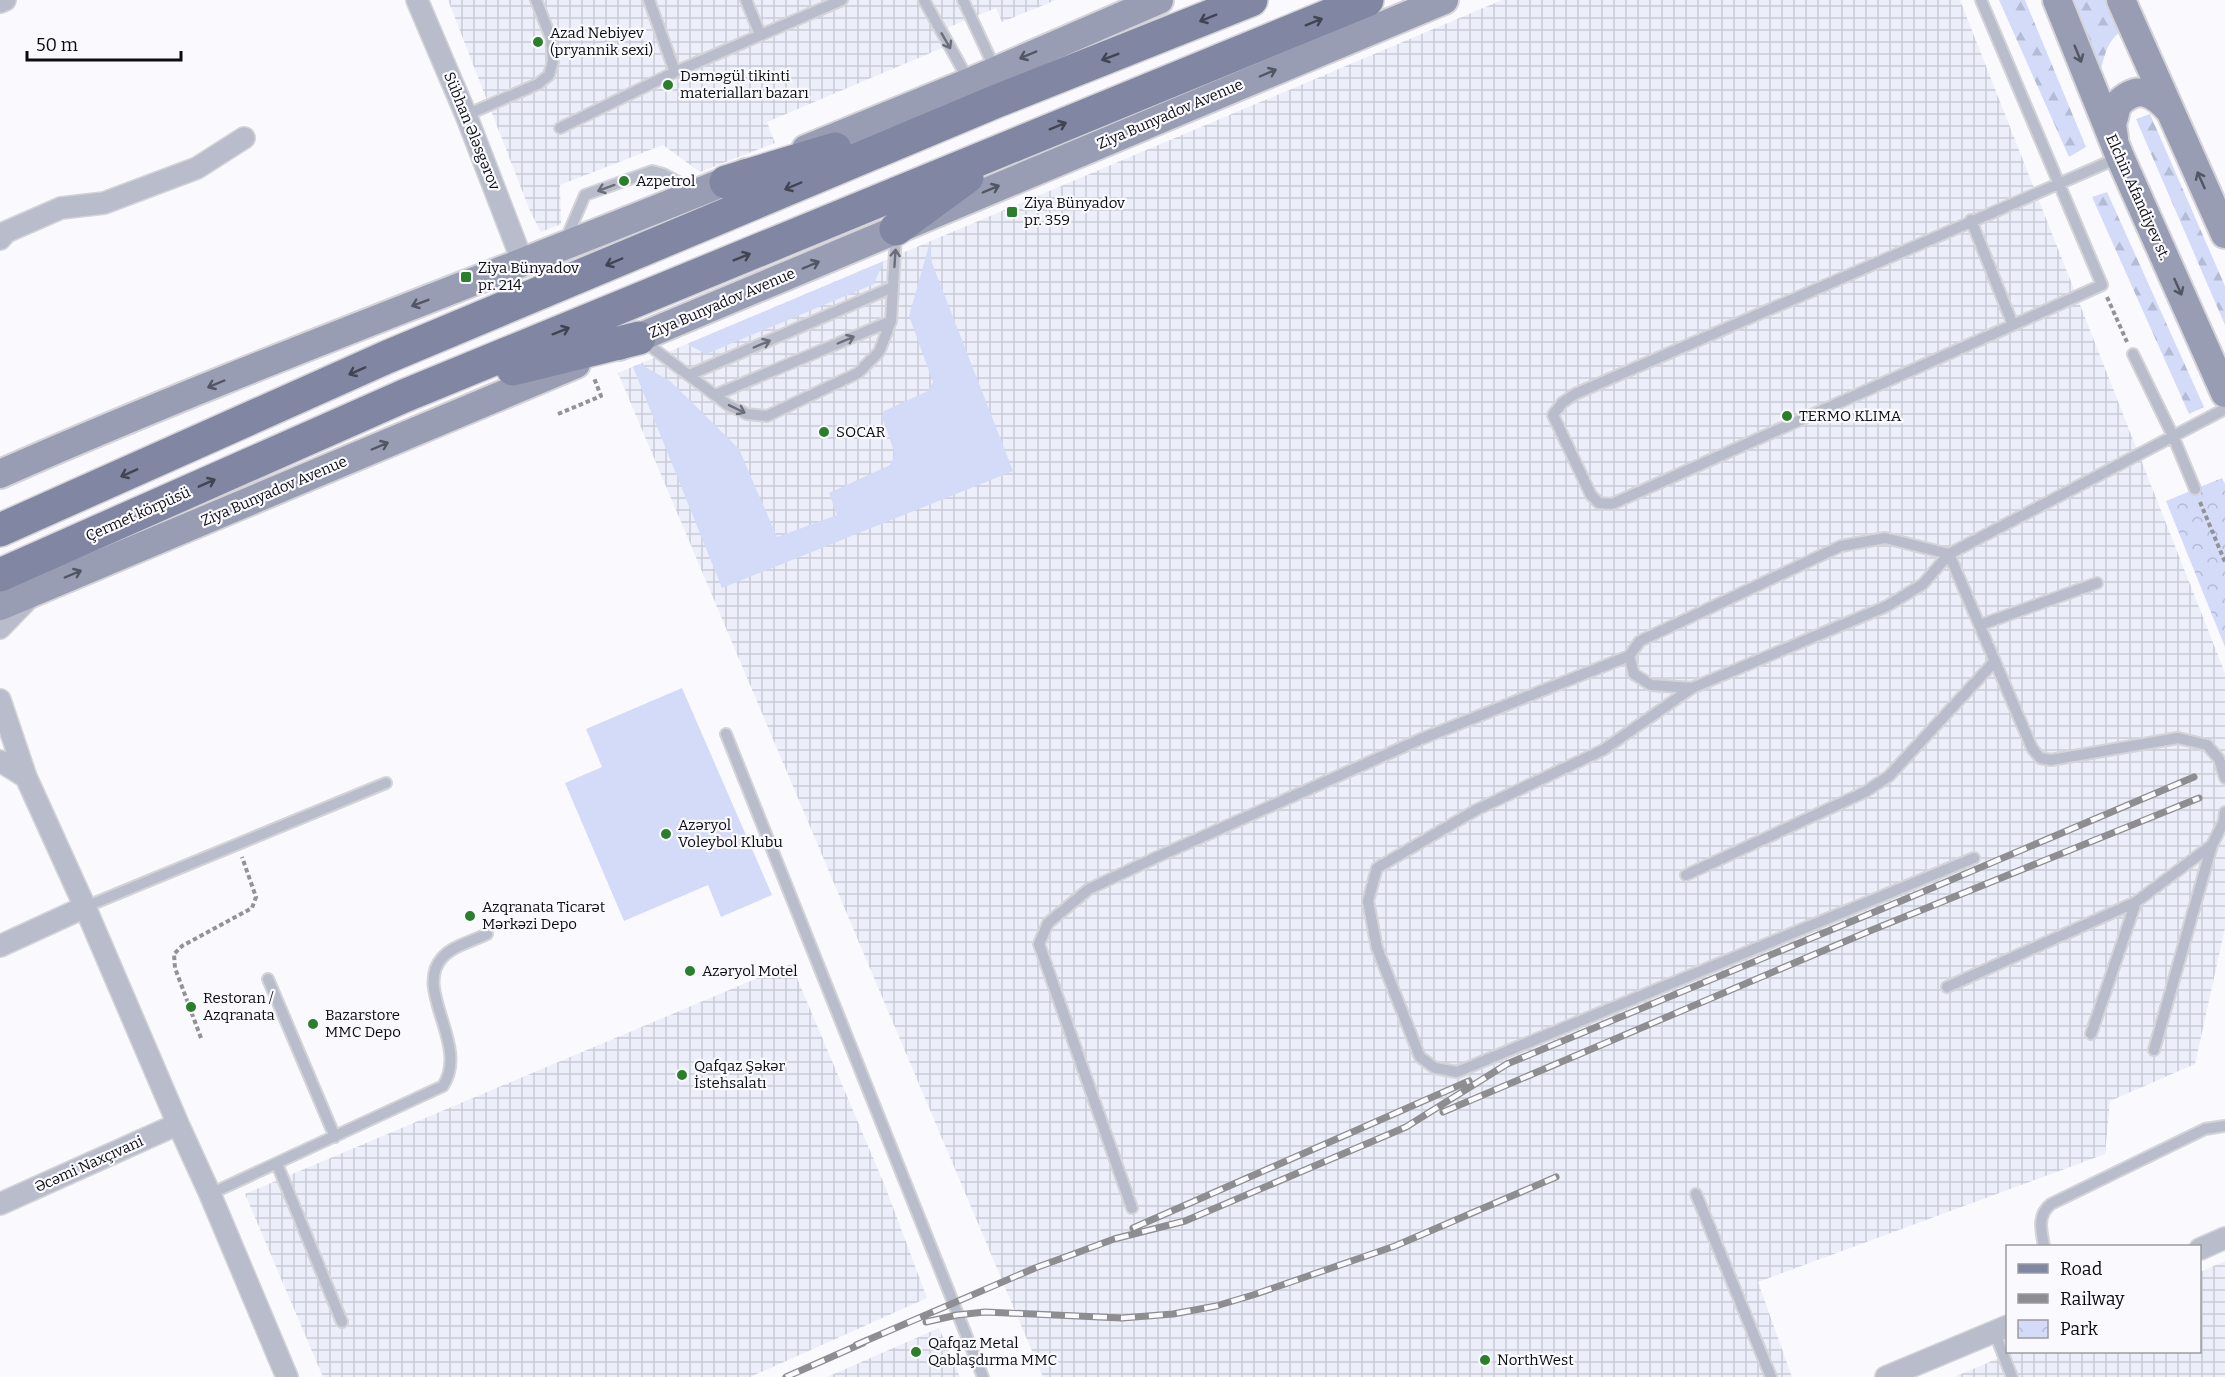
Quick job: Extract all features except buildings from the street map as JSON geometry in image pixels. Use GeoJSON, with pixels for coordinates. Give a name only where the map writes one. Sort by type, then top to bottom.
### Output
{"type":"FeatureCollection","features":[{"type":"Feature","properties":{"kind":"main road"},"geometry":{"type":"LineString","coordinates":[[0,530],[996,85],[1159,0]]}},
{"type":"Feature","properties":{"kind":"main road"},"geometry":{"type":"LineString","coordinates":[[712,187],[996,85],[1164,36],[1251,0]]}},
{"type":"Feature","properties":{"kind":"main road","name":"Ziya Bunyadov Avenue"},"geometry":{"type":"LineString","coordinates":[[276,453],[404,396],[1367,0]]}},
{"type":"Feature","properties":{"kind":"main road","name":"Ziya Bunyadov Avenue"},"geometry":{"type":"LineString","coordinates":[[0,606],[1444,0]]}},
{"type":"Feature","properties":{"kind":"main road","name":"Elchin Afandiyev st."},"geometry":{"type":"LineString","coordinates":[[2056,0],[2120,157],[2225,393]]}},
{"type":"Feature","properties":{"kind":"main road"},"geometry":{"type":"LineString","coordinates":[[2121,0],[2225,234]]}},
{"type":"Feature","properties":{"kind":"main road"},"geometry":{"type":"LineString","coordinates":[[6,469],[270,361],[562,248],[970,82],[996,85]]}},
{"type":"Feature","properties":{"kind":"main road"},"geometry":{"type":"LineString","coordinates":[[2120,157],[2112,125],[2117,105],[2123,98],[2133,93],[2143,92],[2154,95],[2170,112]]}},
{"type":"Feature","properties":{"kind":"main road"},"geometry":{"type":"LineString","coordinates":[[896,229],[1010,146]]}},
{"type":"Feature","properties":{"kind":"main road"},"geometry":{"type":"LineString","coordinates":[[387,357],[523,263]]}},
{"type":"Feature","properties":{"kind":"main road"},"geometry":{"type":"LineString","coordinates":[[404,396],[639,338]]}},
{"type":"Feature","properties":{"kind":"main road","name":"Çermet körpüsü"},"geometry":{"type":"LineString","coordinates":[[0,575],[276,453]]}},
{"type":"Feature","properties":{"kind":"street"},"geometry":{"type":"LineString","coordinates":[[0,2],[5,0]]}},
{"type":"Feature","properties":{"kind":"street","name":"Sübhan Ələsgərov"},"geometry":{"type":"LineString","coordinates":[[417,0],[466,115],[523,263]]}},
{"type":"Feature","properties":{"kind":"street"},"geometry":{"type":"LineString","coordinates":[[0,239],[6,232],[61,208],[104,203],[196,168],[244,138]]}},
{"type":"Feature","properties":{"kind":"street"},"geometry":{"type":"LineString","coordinates":[[0,628],[37,590]]}},
{"type":"Feature","properties":{"kind":"street"},"geometry":{"type":"LineString","coordinates":[[0,700],[26,777],[210,1194],[287,1377]]}},
{"type":"Feature","properties":{"kind":"street"},"geometry":{"type":"LineString","coordinates":[[0,761],[26,777]]}},
{"type":"Feature","properties":{"kind":"street"},"geometry":{"type":"LineString","coordinates":[[0,946],[85,908]]}},
{"type":"Feature","properties":{"kind":"street","name":"Əcəmi Naxçıvani"},"geometry":{"type":"LineString","coordinates":[[0,1204],[178,1124]]}},
{"type":"Feature","properties":{"kind":"street"},"geometry":{"type":"LineString","coordinates":[[2201,1248],[2225,1238]]}},
{"type":"Feature","properties":{"kind":"street"},"geometry":{"type":"LineString","coordinates":[[1886,1377],[2001,1328]]}},
{"type":"Feature","properties":{"kind":"lane"},"geometry":{"type":"LineString","coordinates":[[466,115],[542,82],[549,75],[553,61],[551,38],[536,0]]}},
{"type":"Feature","properties":{"kind":"lane"},"geometry":{"type":"LineString","coordinates":[[649,0],[675,72]]}},
{"type":"Feature","properties":{"kind":"lane"},"geometry":{"type":"LineString","coordinates":[[746,0],[760,34]]}},
{"type":"Feature","properties":{"kind":"lane"},"geometry":{"type":"LineString","coordinates":[[560,128],[675,72],[842,0]]}},
{"type":"Feature","properties":{"kind":"lane"},"geometry":{"type":"LineString","coordinates":[[924,0],[970,82]]}},
{"type":"Feature","properties":{"kind":"lane"},"geometry":{"type":"LineString","coordinates":[[963,0],[996,85]]}},
{"type":"Feature","properties":{"kind":"lane"},"geometry":{"type":"LineString","coordinates":[[1982,0],[2058,183],[2102,285],[1612,504],[1599,503],[1591,495],[1553,415],[1562,403],[1575,394],[1971,220],[2058,183],[2120,157]]}},
{"type":"Feature","properties":{"kind":"lane"},"geometry":{"type":"LineString","coordinates":[[562,248],[585,195],[652,171],[712,187]]}},
{"type":"Feature","properties":{"kind":"lane"},"geometry":{"type":"LineString","coordinates":[[1971,220],[2013,325]]}},
{"type":"Feature","properties":{"kind":"lane"},"geometry":{"type":"LineString","coordinates":[[639,338],[715,395],[747,414],[767,416],[858,374],[879,351],[891,321],[896,229]]}},
{"type":"Feature","properties":{"kind":"lane"},"geometry":{"type":"LineString","coordinates":[[689,375],[893,287]]}},
{"type":"Feature","properties":{"kind":"lane"},"geometry":{"type":"LineString","coordinates":[[715,395],[891,321]]}},
{"type":"Feature","properties":{"kind":"lane"},"geometry":{"type":"LineString","coordinates":[[2133,354],[2173,436],[2195,489]]}},
{"type":"Feature","properties":{"kind":"lane"},"geometry":{"type":"LineString","coordinates":[[1974,858],[1457,1072],[1435,1068],[1420,1057],[1377,948],[1368,901],[1377,868],[1476,810],[1603,750],[1692,688],[1887,606],[1923,584],[1949,554],[2225,409]]}},
{"type":"Feature","properties":{"kind":"lane"},"geometry":{"type":"LineString","coordinates":[[1132,1208],[1039,944],[1048,923],[1089,890],[1157,856],[1421,739],[1629,656],[1640,641],[1841,546],[1885,538],[1949,554]]}},
{"type":"Feature","properties":{"kind":"lane"},"geometry":{"type":"LineString","coordinates":[[1949,554],[2032,748],[2040,758],[2051,760],[2178,738],[2207,745],[2219,759],[2225,778]]}},
{"type":"Feature","properties":{"kind":"lane"},"geometry":{"type":"LineString","coordinates":[[1980,625],[2097,584]]}},
{"type":"Feature","properties":{"kind":"lane"},"geometry":{"type":"LineString","coordinates":[[1629,656],[1634,674],[1651,685],[1692,688]]}},
{"type":"Feature","properties":{"kind":"lane"},"geometry":{"type":"LineString","coordinates":[[1686,875],[1865,792],[1889,776],[1995,661]]}},
{"type":"Feature","properties":{"kind":"lane"},"geometry":{"type":"LineString","coordinates":[[726,734],[983,1377]]}},
{"type":"Feature","properties":{"kind":"lane"},"geometry":{"type":"LineString","coordinates":[[85,908],[386,783]]}},
{"type":"Feature","properties":{"kind":"lane"},"geometry":{"type":"LineString","coordinates":[[2154,1050],[2212,845],[2224,821],[2225,812]]}},
{"type":"Feature","properties":{"kind":"lane"},"geometry":{"type":"LineString","coordinates":[[1947,987],[2136,902],[2212,845]]}},
{"type":"Feature","properties":{"kind":"lane"},"geometry":{"type":"LineString","coordinates":[[2091,1034],[2136,902]]}},
{"type":"Feature","properties":{"kind":"lane"},"geometry":{"type":"LineString","coordinates":[[210,1194],[443,1086],[452,1067],[451,1054],[434,992],[436,969],[442,958],[451,951],[487,934]]}},
{"type":"Feature","properties":{"kind":"lane"},"geometry":{"type":"LineString","coordinates":[[268,979],[335,1137]]}},
{"type":"Feature","properties":{"kind":"lane"},"geometry":{"type":"LineString","coordinates":[[2044,1245],[2041,1216],[2044,1209],[2051,1204],[2205,1129],[2225,1126]]}},
{"type":"Feature","properties":{"kind":"lane"},"geometry":{"type":"LineString","coordinates":[[277,1164],[342,1322]]}},
{"type":"Feature","properties":{"kind":"lane"},"geometry":{"type":"LineString","coordinates":[[1696,1194],[1771,1377]]}},
{"type":"Feature","properties":{"kind":"lane"},"geometry":{"type":"LineString","coordinates":[[2001,1328],[2006,1350]]}},
{"type":"Feature","properties":{"kind":"lane"},"geometry":{"type":"LineString","coordinates":[[2007,1353],[2012,1377]]}},
{"type":"Feature","properties":{"kind":"path"},"geometry":{"type":"LineString","coordinates":[[2102,285],[2133,354]]}},
{"type":"Feature","properties":{"kind":"path"},"geometry":{"type":"LineString","coordinates":[[558,414],[601,396]]}},
{"type":"Feature","properties":{"kind":"path"},"geometry":{"type":"LineString","coordinates":[[2195,489],[2225,562]]}},
{"type":"Feature","properties":{"kind":"path"},"geometry":{"type":"LineString","coordinates":[[201,1038],[175,968],[174,954],[182,946],[252,908],[256,897],[237,845]]}},
{"type":"Feature","properties":{"kind":"shaded area","name":"Dərnəgül tikinti materialları bazarı"},"geometry":{"type":"Polygon","coordinates":[[[448,0],[1056,0],[1002,22],[996,8],[935,33],[942,48],[767,122],[775,143],[700,172],[663,145],[560,185],[561,224],[541,232],[530,211],[448,0]]]}},
{"type":"Feature","properties":{"kind":"shaded area"},"geometry":{"type":"Polygon","coordinates":[[[1502,0],[1960,0],[2225,673],[2225,928],[2195,1064],[2110,1101],[2105,1154],[1758,1282],[1792,1377],[1043,1377],[618,373],[1502,0]]]}},
{"type":"Feature","properties":{"kind":"shaded area","name":"Qafqaz Şəkər İstehsalatı"},"geometry":{"type":"Polygon","coordinates":[[[791,964],[885,1186],[927,1298],[750,1377],[323,1377],[245,1194],[791,964]]]}},
{"type":"Feature","properties":{"kind":"shaded area"},"geometry":{"type":"Polygon","coordinates":[[[2225,1261],[2225,1377],[1954,1377],[2011,1353],[2201,1353],[2201,1272],[2225,1261]]]}},
{"type":"Feature","properties":{"kind":"shaded area","name":"Qafqaz Metal Qablaşdırma MMC"},"geometry":{"type":"Polygon","coordinates":[[[939,1328],[960,1377],[827,1377],[939,1328]]]}},
{"type":"Feature","properties":{"kind":"green space"},"geometry":{"type":"Polygon","coordinates":[[[1999,0],[2025,0],[2086,147],[2069,157],[1999,0]]]}},
{"type":"Feature","properties":{"kind":"green space"},"geometry":{"type":"Polygon","coordinates":[[[2074,0],[2105,0],[2120,32],[2109,44],[2101,69],[2074,0]]]}},
{"type":"Feature","properties":{"kind":"green space"},"geometry":{"type":"Polygon","coordinates":[[[2150,114],[2225,286],[2225,325],[2136,119],[2150,114]]]}},
{"type":"Feature","properties":{"kind":"green space"},"geometry":{"type":"Polygon","coordinates":[[[2107,192],[2204,407],[2189,414],[2092,197],[2107,192]]]}},
{"type":"Feature","properties":{"kind":"green space"},"geometry":{"type":"Polygon","coordinates":[[[930,242],[932,263],[1013,471],[722,588],[633,367],[640,364],[670,381],[739,449],[777,537],[837,515],[829,493],[890,465],[895,454],[882,417],[884,411],[928,391],[933,382],[909,316],[930,242]]]}},
{"type":"Feature","properties":{"kind":"green space"},"geometry":{"type":"Polygon","coordinates":[[[884,261],[874,284],[706,354],[687,344],[884,261]]]}},
{"type":"Feature","properties":{"kind":"green space"},"geometry":{"type":"Polygon","coordinates":[[[2222,478],[2225,484],[2225,647],[2166,501],[2222,478]]]}},
{"type":"Feature","properties":{"kind":"green space","name":"Azəryol Voleybol Klubu"},"geometry":{"type":"Polygon","coordinates":[[[682,688],[772,895],[721,917],[708,885],[624,921],[565,783],[602,767],[586,729],[682,688]]]}},
{"type":"Feature","properties":{"kind":"railway"},"geometry":{"type":"LineString","coordinates":[[856,1345],[1035,1268],[1114,1239],[1185,1221],[1406,1127],[1507,1064],[2194,777]]}},
{"type":"Feature","properties":{"kind":"railway"},"geometry":{"type":"LineString","coordinates":[[1443,1112],[1872,930],[2199,798]]}},
{"type":"Feature","properties":{"kind":"railway"},"geometry":{"type":"LineString","coordinates":[[1133,1228],[1469,1081]]}},
{"type":"Feature","properties":{"kind":"railway"},"geometry":{"type":"LineString","coordinates":[[926,1322],[985,1312],[1122,1318],[1173,1314],[1216,1306],[1395,1246],[1556,1177]]}},
{"type":"Feature","properties":{"kind":"railway"},"geometry":{"type":"LineString","coordinates":[[786,1377],[863,1343]]}},
{"type":"Feature","properties":{"kind":"place","name":"Azad Nebiyev (pryannik sexi)"},"geometry":{"type":"Point","coordinates":[538,42]}},
{"type":"Feature","properties":{"kind":"place","name":"Dərnəgül tikinti materialları bazarı"},"geometry":{"type":"Point","coordinates":[668,85]}},
{"type":"Feature","properties":{"kind":"place","name":"Azpetrol"},"geometry":{"type":"Point","coordinates":[624,181]}},
{"type":"Feature","properties":{"kind":"place","name":"Ziya Bünyadov pr. 359"},"geometry":{"type":"Point","coordinates":[1012,212]}},
{"type":"Feature","properties":{"kind":"place","name":"Ziya Bünyadov pr. 214"},"geometry":{"type":"Point","coordinates":[466,277]}},
{"type":"Feature","properties":{"kind":"place","name":"TERMO KLIMA"},"geometry":{"type":"Point","coordinates":[1787,416]}},
{"type":"Feature","properties":{"kind":"place","name":"SOCAR"},"geometry":{"type":"Point","coordinates":[824,432]}},
{"type":"Feature","properties":{"kind":"place","name":"Azəryol Voleybol Klubu"},"geometry":{"type":"Point","coordinates":[666,834]}},
{"type":"Feature","properties":{"kind":"place","name":"Azqranata Ticarət Mərkəzi Depo"},"geometry":{"type":"Point","coordinates":[470,916]}},
{"type":"Feature","properties":{"kind":"place","name":"Azəryol Motel"},"geometry":{"type":"Point","coordinates":[690,971]}},
{"type":"Feature","properties":{"kind":"place","name":"Restoran / Azqranata"},"geometry":{"type":"Point","coordinates":[191,1007]}},
{"type":"Feature","properties":{"kind":"place","name":"Bazarstore MMC Depo"},"geometry":{"type":"Point","coordinates":[313,1024]}},
{"type":"Feature","properties":{"kind":"place","name":"Qafqaz Şəkər İstehsalatı"},"geometry":{"type":"Point","coordinates":[682,1075]}},
{"type":"Feature","properties":{"kind":"place","name":"Qafqaz Metal Qablaşdırma MMC"},"geometry":{"type":"Point","coordinates":[916,1352]}},
{"type":"Feature","properties":{"kind":"place","name":"NorthWest"},"geometry":{"type":"Point","coordinates":[1485,1360]}}]}
